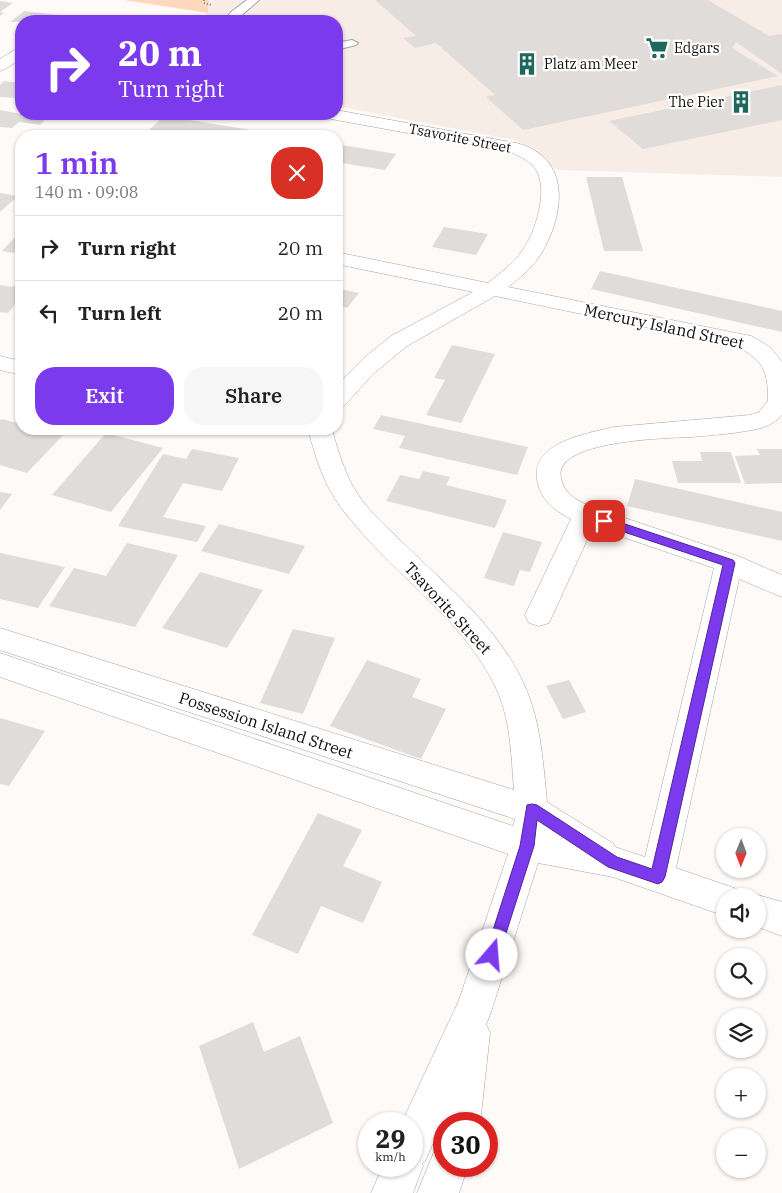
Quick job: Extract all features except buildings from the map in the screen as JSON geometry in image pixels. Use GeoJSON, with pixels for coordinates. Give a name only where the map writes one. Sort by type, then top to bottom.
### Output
{"type":"FeatureCollection","features":[{"type":"Feature","properties":{"kind":"street"},"geometry":{"type":"LineString","coordinates":[[0,48],[15,51]]}},
{"type":"Feature","properties":{"kind":"street"},"geometry":{"type":"LineString","coordinates":[[0,66],[15,56]]}},
{"type":"Feature","properties":{"kind":"street","name":"Tsavorite Street"},"geometry":{"type":"LineString","coordinates":[[343,116],[516,148],[529,154],[547,169],[551,189],[548,218],[541,235],[530,254],[515,272],[492,291],[395,344],[363,370],[343,393]]}},
{"type":"Feature","properties":{"kind":"street","name":"Mercury Island Street"},"geometry":{"type":"LineString","coordinates":[[343,259],[743,341],[757,348],[770,358],[780,378],[780,403],[767,417],[754,422],[730,426],[614,436],[582,443],[562,453],[553,460],[548,469],[550,487],[555,497],[586,515],[729,563],[782,587]]}},
{"type":"Feature","properties":{"kind":"street"},"geometry":{"type":"LineString","coordinates":[[0,363],[15,367]]}},
{"type":"Feature","properties":{"kind":"street","name":"Tsavorite Street"},"geometry":{"type":"LineString","coordinates":[[317,435],[330,466],[348,499],[370,526],[468,624],[489,650],[509,684],[524,730],[532,810],[527,846],[474,1009],[423,1121]]}},
{"type":"Feature","properties":{"kind":"street"},"geometry":{"type":"LineString","coordinates":[[539,615],[586,515]]}},
{"type":"Feature","properties":{"kind":"street"},"geometry":{"type":"LineString","coordinates":[[658,877],[729,563]]}},
{"type":"Feature","properties":{"kind":"street","name":"Possession Island Street"},"geometry":{"type":"LineString","coordinates":[[0,639],[532,810],[613,862]]}},
{"type":"Feature","properties":{"kind":"street","name":"Possession Island Street"},"geometry":{"type":"LineString","coordinates":[[0,665],[527,846],[613,862]]}},
{"type":"Feature","properties":{"kind":"street"},"geometry":{"type":"LineString","coordinates":[[613,862],[716,897]]}},
{"type":"Feature","properties":{"kind":"street"},"geometry":{"type":"LineString","coordinates":[[766,914],[782,920]]}},
{"type":"Feature","properties":{"kind":"street","name":"Tsavorite Street"},"geometry":{"type":"LineString","coordinates":[[461,1112],[474,1009]]}},
{"type":"Feature","properties":{"kind":"street"},"geometry":{"type":"LineString","coordinates":[[392,1193],[399,1177]]}},
{"type":"Feature","properties":{"kind":"street"},"geometry":{"type":"LineString","coordinates":[[438,1193],[444,1177]]}},
{"type":"Feature","properties":{"kind":"lane"},"geometry":{"type":"LineString","coordinates":[[234,15],[254,0]]}},
{"type":"Feature","properties":{"kind":"lane"},"geometry":{"type":"LineString","coordinates":[[343,45],[352,43]]}},
{"type":"Feature","properties":{"kind":"shaded area"},"geometry":{"type":"Polygon","coordinates":[[[124,0],[209,0],[208,13],[124,0]]]}},
{"type":"Feature","properties":{"kind":"shaded area"},"geometry":{"type":"Polygon","coordinates":[[[209,0],[782,0],[782,177],[559,170],[542,161],[525,145],[514,140],[343,107],[343,15],[206,15],[209,0]]]}},
{"type":"Feature","properties":{"kind":"place","name":"Edgars"},"geometry":{"type":"Point","coordinates":[657,48]}},
{"type":"Feature","properties":{"kind":"place","name":"Platz am Meer"},"geometry":{"type":"Point","coordinates":[527,64]}},
{"type":"Feature","properties":{"kind":"place","name":"The Pier"},"geometry":{"type":"Point","coordinates":[741,102]}},
{"type":"Feature","properties":{"kind":"route"},"geometry":{"type":"LineString","coordinates":[[492,955],[527,846],[532,810],[613,862],[658,877],[729,563],[604,521]]}}]}
